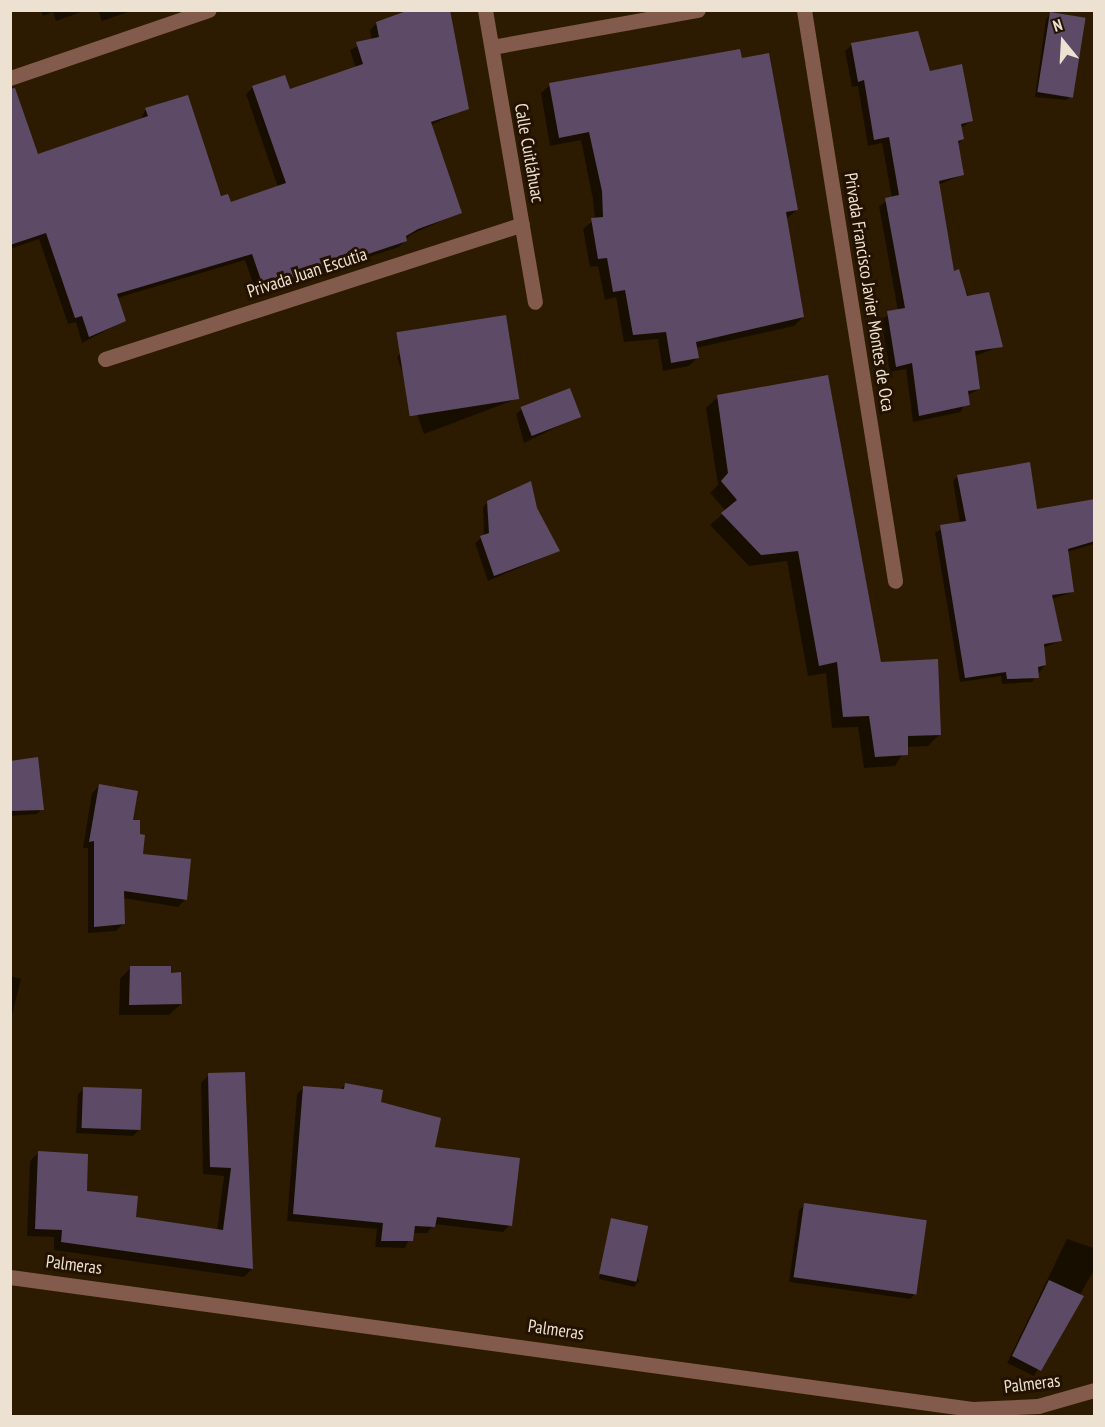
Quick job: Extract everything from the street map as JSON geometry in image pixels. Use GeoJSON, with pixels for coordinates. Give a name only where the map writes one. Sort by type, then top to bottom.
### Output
{"type":"FeatureCollection","features":[{"type":"Feature","properties":{"kind":"street"},"geometry":{"type":"LineString","coordinates":[[10,78],[209,10]]}},
{"type":"Feature","properties":{"kind":"street","name":"Calle Cuitláhuac"},"geometry":{"type":"LineString","coordinates":[[485,10],[535,302]]}},
{"type":"Feature","properties":{"kind":"street"},"geometry":{"type":"LineString","coordinates":[[492,47],[698,10]]}},
{"type":"Feature","properties":{"kind":"street","name":"Privada Francisco Javier Montes de Oca"},"geometry":{"type":"LineString","coordinates":[[804,10],[895,581]]}},
{"type":"Feature","properties":{"kind":"street","name":"Privada Juan Escutia"},"geometry":{"type":"LineString","coordinates":[[105,359],[522,224]]}},
{"type":"Feature","properties":{"kind":"street","name":"Palmeras"},"geometry":{"type":"LineString","coordinates":[[10,1277],[972,1409],[1038,1406],[1095,1390]]}},
{"type":"Feature","properties":{"kind":"building"},"geometry":{"type":"Polygon","coordinates":[[[409,10],[450,10],[469,109],[431,122],[462,213],[418,229],[406,236],[407,241],[275,285],[274,279],[262,283],[252,254],[117,294],[126,321],[89,337],[82,316],[75,318],[46,233],[10,245],[10,89],[15,88],[38,154],[148,116],[145,108],[188,95],[221,196],[228,194],[231,202],[286,183],[252,86],[285,75],[290,89],[363,64],[356,42],[379,37],[376,22],[409,10]]]}},
{"type":"Feature","properties":{"kind":"building"},"geometry":{"type":"Polygon","coordinates":[[[1050,12],[1086,18],[1073,98],[1037,92],[1050,12]]]}},
{"type":"Feature","properties":{"kind":"building"},"geometry":{"type":"Polygon","coordinates":[[[918,31],[930,71],[962,64],[973,121],[961,124],[964,139],[958,141],[964,175],[939,181],[954,271],[959,269],[967,296],[989,292],[1003,347],[975,351],[980,389],[968,391],[970,405],[919,416],[912,363],[896,367],[887,311],[905,308],[885,198],[899,195],[889,137],[874,140],[864,80],[858,82],[851,43],[918,31]]]}},
{"type":"Feature","properties":{"kind":"building"},"geometry":{"type":"Polygon","coordinates":[[[740,49],[742,58],[769,53],[798,210],[786,212],[804,317],[696,342],[699,358],[671,363],[666,332],[633,335],[625,290],[613,292],[607,258],[598,259],[591,218],[603,217],[602,191],[589,132],[559,138],[549,83],[740,49]]]}},
{"type":"Feature","properties":{"kind":"building"},"geometry":{"type":"Polygon","coordinates":[[[506,315],[519,399],[410,416],[396,332],[506,315]]]}},
{"type":"Feature","properties":{"kind":"building"},"geometry":{"type":"Polygon","coordinates":[[[828,375],[881,662],[938,659],[941,735],[908,736],[908,755],[875,757],[869,716],[843,717],[837,662],[819,666],[798,551],[761,555],[721,513],[737,500],[721,481],[728,473],[717,395],[828,375]]]}},
{"type":"Feature","properties":{"kind":"building"},"geometry":{"type":"Polygon","coordinates":[[[570,388],[581,417],[532,436],[521,407],[570,388]]]}},
{"type":"Feature","properties":{"kind":"building"},"geometry":{"type":"Polygon","coordinates":[[[1030,462],[1037,509],[1095,499],[1095,541],[1068,549],[1074,592],[1052,595],[1062,641],[1044,644],[1046,665],[1038,667],[1039,678],[1007,679],[1006,672],[965,678],[940,525],[966,521],[957,475],[1030,462]]]}},
{"type":"Feature","properties":{"kind":"building"},"geometry":{"type":"Polygon","coordinates":[[[531,481],[537,508],[560,551],[494,576],[480,536],[489,533],[487,501],[531,481]]]}},
{"type":"Feature","properties":{"kind":"building"},"geometry":{"type":"Polygon","coordinates":[[[38,757],[44,810],[10,811],[10,761],[38,757]]]}},
{"type":"Feature","properties":{"kind":"building"},"geometry":{"type":"Polygon","coordinates":[[[99,784],[138,791],[133,820],[140,820],[140,834],[145,835],[143,854],[191,859],[187,900],[124,891],[125,924],[94,927],[94,841],[89,842],[99,784]]]}},
{"type":"Feature","properties":{"kind":"building"},"geometry":{"type":"Polygon","coordinates":[[[130,966],[171,966],[171,973],[181,972],[182,1004],[129,1005],[130,966]]]}},
{"type":"Feature","properties":{"kind":"building"},"geometry":{"type":"Polygon","coordinates":[[[245,1072],[253,1269],[61,1242],[62,1230],[35,1229],[38,1151],[88,1154],[87,1191],[138,1196],[136,1217],[223,1230],[231,1168],[210,1167],[208,1073],[245,1072]]]}},
{"type":"Feature","properties":{"kind":"building"},"geometry":{"type":"Polygon","coordinates":[[[345,1083],[383,1090],[381,1102],[441,1118],[435,1147],[520,1158],[512,1226],[437,1217],[435,1227],[415,1226],[413,1241],[381,1241],[383,1223],[293,1214],[303,1086],[344,1089],[345,1083]]]}},
{"type":"Feature","properties":{"kind":"building"},"geometry":{"type":"Polygon","coordinates":[[[83,1087],[142,1089],[141,1130],[82,1128],[83,1087]]]}},
{"type":"Feature","properties":{"kind":"building"},"geometry":{"type":"Polygon","coordinates":[[[804,1203],[927,1220],[916,1295],[794,1277],[804,1203]]]}},
{"type":"Feature","properties":{"kind":"building"},"geometry":{"type":"Polygon","coordinates":[[[611,1218],[648,1226],[636,1282],[599,1274],[611,1218]]]}},
{"type":"Feature","properties":{"kind":"building"},"geometry":{"type":"Polygon","coordinates":[[[1049,1280],[1084,1296],[1041,1371],[1012,1356],[1049,1280]]]}}]}
